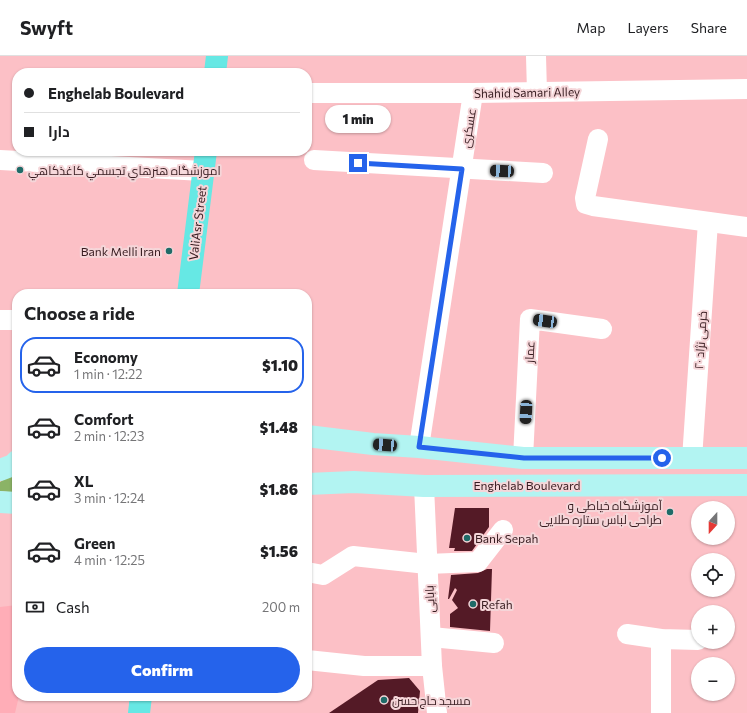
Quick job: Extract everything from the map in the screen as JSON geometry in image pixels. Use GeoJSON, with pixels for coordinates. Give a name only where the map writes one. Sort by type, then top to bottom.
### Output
{"type":"FeatureCollection","features":[{"type":"Feature","properties":{"kind":"main road"},"geometry":{"type":"LineString","coordinates":[[216,68],[217,56]]}},
{"type":"Feature","properties":{"kind":"main road","name":"ValiAsr Street"},"geometry":{"type":"LineString","coordinates":[[189,289],[204,161]]}},
{"type":"Feature","properties":{"kind":"main road"},"geometry":{"type":"LineString","coordinates":[[312,437],[373,444],[419,447],[524,458],[747,458]]}},
{"type":"Feature","properties":{"kind":"main road"},"geometry":{"type":"LineString","coordinates":[[0,470],[12,465]]}},
{"type":"Feature","properties":{"kind":"main road","name":"Enghelab Boulevard"},"geometry":{"type":"LineString","coordinates":[[312,484],[354,482],[424,486],[747,485]]}},
{"type":"Feature","properties":{"kind":"main road"},"geometry":{"type":"LineString","coordinates":[[0,502],[12,503]]}},
{"type":"Feature","properties":{"kind":"main road"},"geometry":{"type":"LineString","coordinates":[[139,713],[140,701]]}},
{"type":"Feature","properties":{"kind":"street"},"geometry":{"type":"LineString","coordinates":[[536,56],[537,92]]}},
{"type":"Feature","properties":{"kind":"street","name":"Shahid Samari Alley"},"geometry":{"type":"LineString","coordinates":[[312,93],[473,93],[747,88]]}},
{"type":"Feature","properties":{"kind":"street","name":"عسکری"},"geometry":{"type":"LineString","coordinates":[[419,447],[473,93]]}},
{"type":"Feature","properties":{"kind":"street"},"geometry":{"type":"LineString","coordinates":[[598,140],[584,198],[586,204],[747,227]]}},
{"type":"Feature","properties":{"kind":"street"},"geometry":{"type":"LineString","coordinates":[[0,160],[204,161]]}},
{"type":"Feature","properties":{"kind":"street"},"geometry":{"type":"LineString","coordinates":[[314,160],[543,173]]}},
{"type":"Feature","properties":{"kind":"street","name":"خرمی نژاد ۲۰"},"geometry":{"type":"LineString","coordinates":[[692,458],[708,222]]}},
{"type":"Feature","properties":{"kind":"street","name":"عمار"},"geometry":{"type":"LineString","coordinates":[[524,458],[530,319],[602,329]]}},
{"type":"Feature","properties":{"kind":"street"},"geometry":{"type":"LineString","coordinates":[[0,320],[12,320]]}},
{"type":"Feature","properties":{"kind":"street","name":"بابایی"},"geometry":{"type":"LineString","coordinates":[[424,486],[432,666],[437,713]]}},
{"type":"Feature","properties":{"kind":"street"},"geometry":{"type":"LineString","coordinates":[[312,573],[323,575],[353,556],[427,564],[478,562],[503,530]]}},
{"type":"Feature","properties":{"kind":"street"},"geometry":{"type":"LineString","coordinates":[[627,634],[691,640]]}},
{"type":"Feature","properties":{"kind":"street"},"geometry":{"type":"LineString","coordinates":[[431,637],[494,643]]}},
{"type":"Feature","properties":{"kind":"street"},"geometry":{"type":"LineString","coordinates":[[661,713],[662,638]]}},
{"type":"Feature","properties":{"kind":"street"},"geometry":{"type":"LineString","coordinates":[[312,661],[364,666],[432,666]]}},
{"type":"Feature","properties":{"kind":"shaded area"},"geometry":{"type":"Polygon","coordinates":[[[12,606],[12,701],[18,701],[15,713],[0,713],[0,607],[12,606]]]}},
{"type":"Feature","properties":{"kind":"green space"},"geometry":{"type":"Polygon","coordinates":[[[12,475],[12,492],[0,491],[0,482],[12,475]]]}},
{"type":"Feature","properties":{"kind":"building","name":"Bank Sepah"},"geometry":{"type":"Polygon","coordinates":[[[455,508],[489,508],[489,527],[472,551],[454,551],[455,548],[449,548],[455,508]]]}},
{"type":"Feature","properties":{"kind":"building","name":"Refah"},"geometry":{"type":"Polygon","coordinates":[[[487,569],[492,569],[490,631],[450,627],[450,614],[458,608],[452,600],[457,590],[455,588],[448,599],[451,575],[478,573],[487,569]]]}},
{"type":"Feature","properties":{"kind":"building","name":"مسجد حاج حسن"},"geometry":{"type":"Polygon","coordinates":[[[409,678],[420,691],[418,713],[329,713],[378,680],[409,678]]]}},
{"type":"Feature","properties":{"kind":"place","name":"اموزشگاه هنرهاي تجسمي كاغذكاهي"},"geometry":{"type":"Point","coordinates":[20,170]}},
{"type":"Feature","properties":{"kind":"place","name":"Bank Melli Iran"},"geometry":{"type":"Point","coordinates":[169,251]}},
{"type":"Feature","properties":{"kind":"place","name":"آموزشگاه خیاطی و طراحی لباس ستاره طلایی"},"geometry":{"type":"Point","coordinates":[670,512]}},
{"type":"Feature","properties":{"kind":"place","name":"Bank Sepah"},"geometry":{"type":"Point","coordinates":[467,538]}},
{"type":"Feature","properties":{"kind":"place","name":"Refah"},"geometry":{"type":"Point","coordinates":[473,604]}},
{"type":"Feature","properties":{"kind":"place","name":"مسجد حاج حسن"},"geometry":{"type":"Point","coordinates":[384,700]}},
{"type":"Feature","properties":{"kind":"route"},"geometry":{"type":"LineString","coordinates":[[358,163],[462,169],[419,447],[524,458],[662,458]]}}]}
